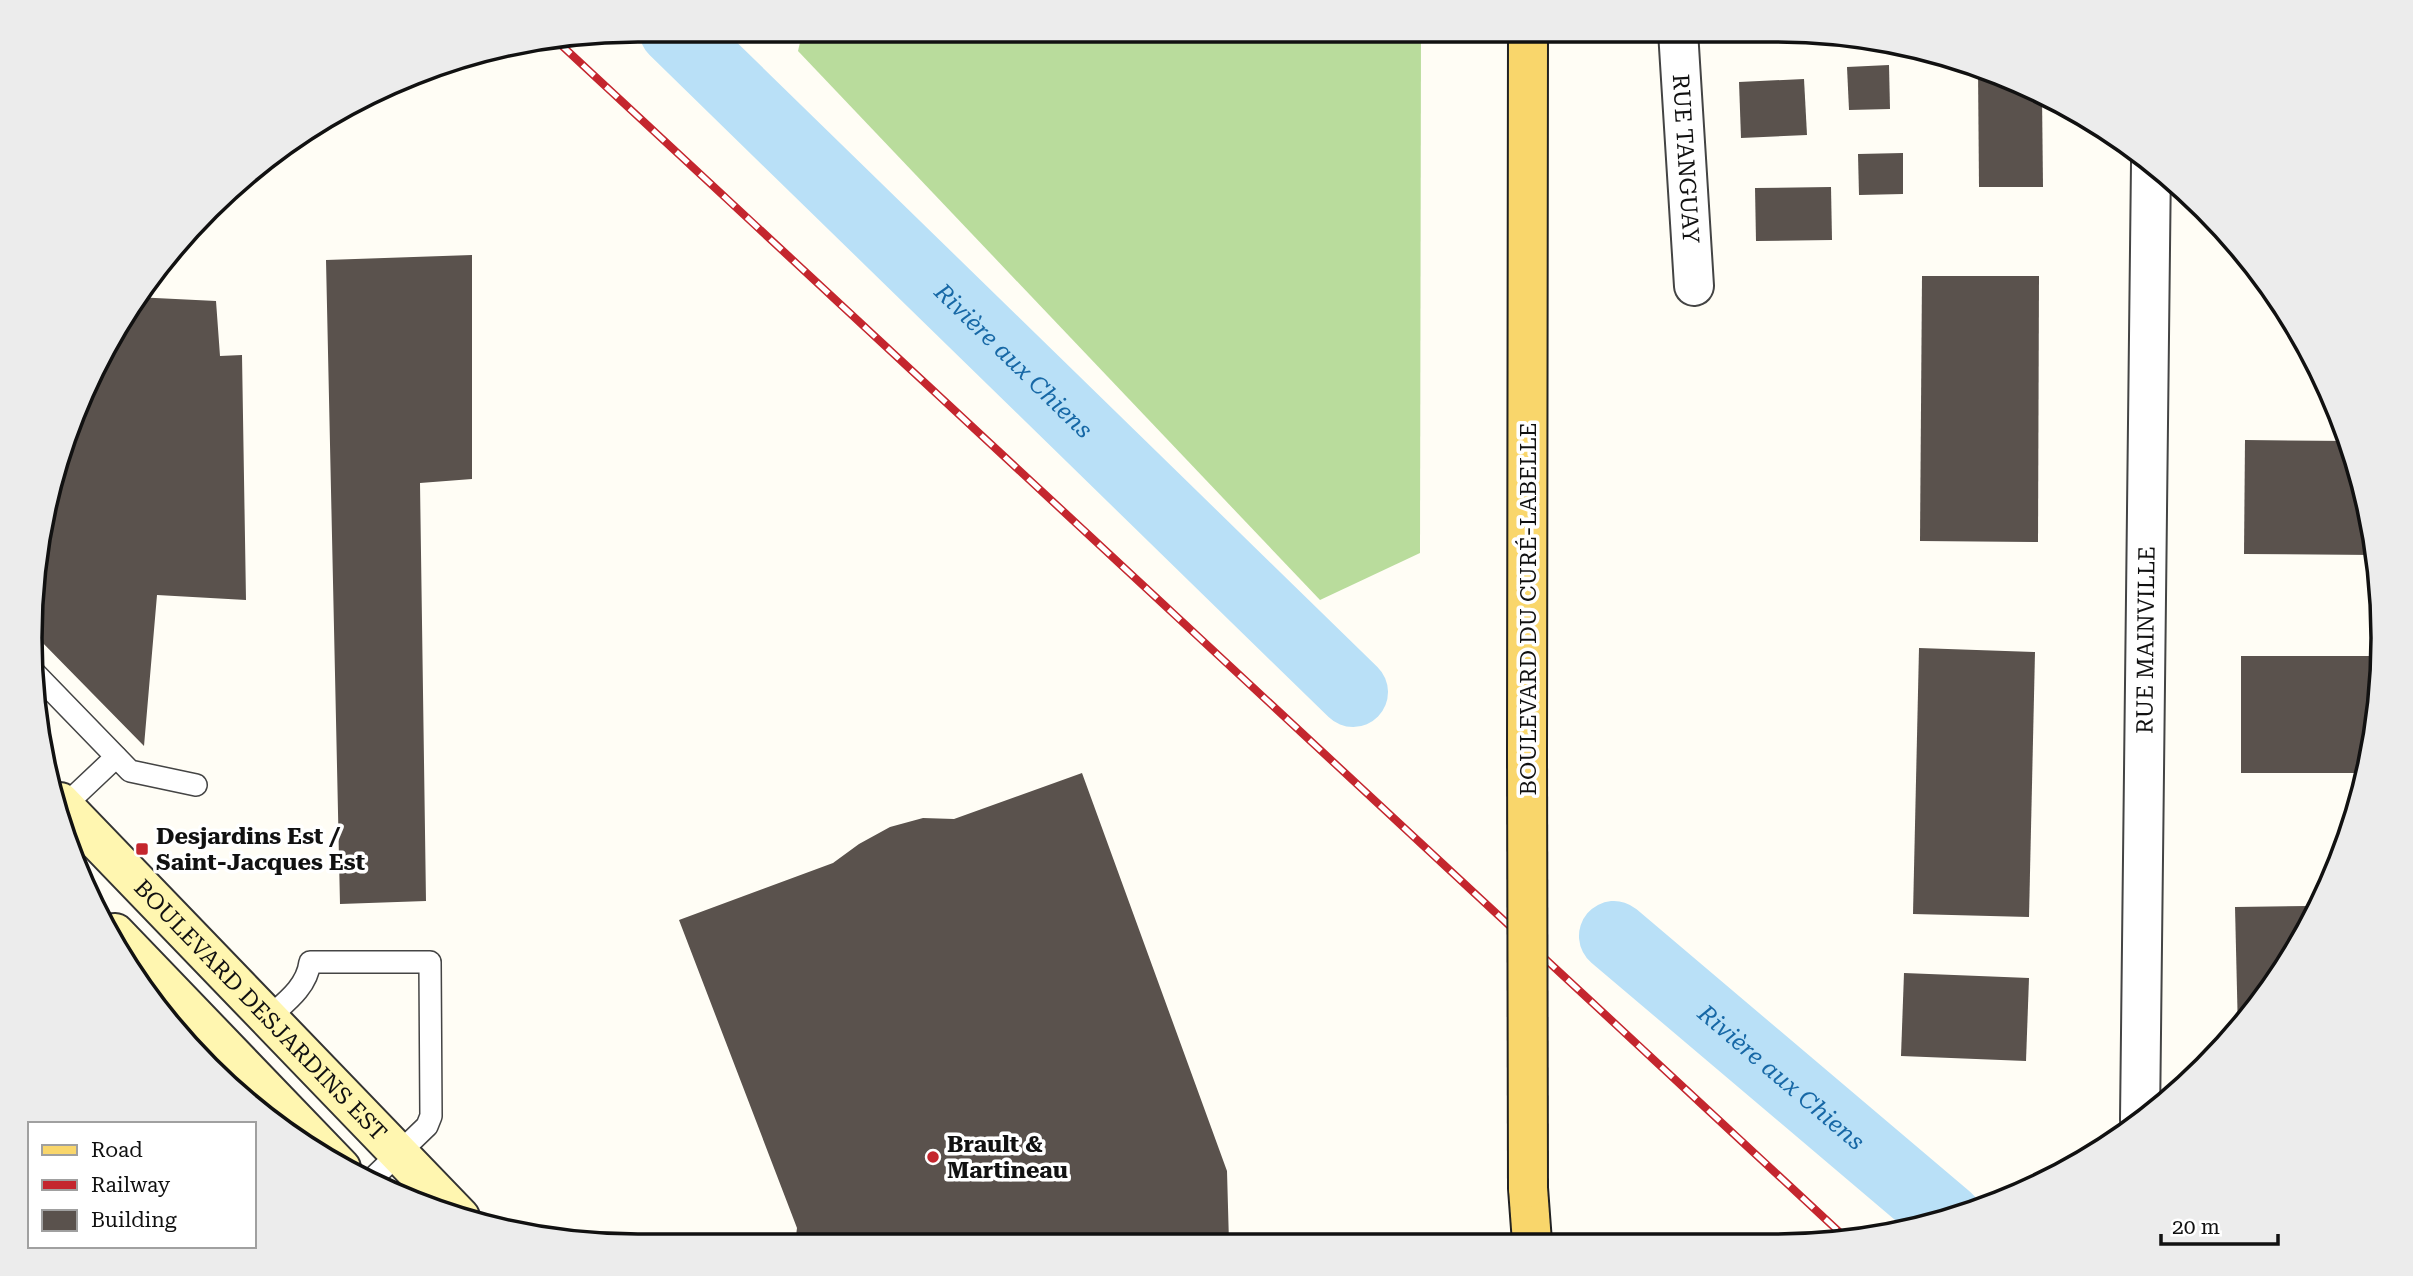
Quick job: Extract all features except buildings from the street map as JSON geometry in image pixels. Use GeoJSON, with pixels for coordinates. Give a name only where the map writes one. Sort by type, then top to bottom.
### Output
{"type":"FeatureCollection","features":[{"type":"Feature","properties":{"kind":"main road","name":"BOULEVARD DU CURÉ-LABELLE"},"geometry":{"type":"LineString","coordinates":[[1525,1234],[1528,1188],[1528,42]]}},
{"type":"Feature","properties":{"kind":"main road","name":"BOULEVARD DU CURÉ-LABELLE"},"geometry":{"type":"LineString","coordinates":[[1528,1188],[1531,1234]]}},
{"type":"Feature","properties":{"kind":"street","name":"RUE TANGUAY"},"geometry":{"type":"LineString","coordinates":[[1679,42],[1694,286]]}},
{"type":"Feature","properties":{"kind":"street","name":"RUE MAINVILLE"},"geometry":{"type":"LineString","coordinates":[[2140,1109],[2151,176]]}},
{"type":"Feature","properties":{"kind":"street","name":"BOULEVARD DESJARDINS EST"},"geometry":{"type":"LineString","coordinates":[[68,811],[446,1202]]}},
{"type":"Feature","properties":{"kind":"street"},"geometry":{"type":"LineString","coordinates":[[129,948],[310,1136]]}},
{"type":"Feature","properties":{"kind":"lane"},"geometry":{"type":"LineString","coordinates":[[44,682],[130,771],[196,785]]}},
{"type":"Feature","properties":{"kind":"lane"},"geometry":{"type":"LineString","coordinates":[[65,802],[116,757]]}},
{"type":"Feature","properties":{"kind":"lane"},"geometry":{"type":"LineString","coordinates":[[268,1018],[303,984],[308,976],[310,962],[430,962],[432,1116],[427,1126],[377,1174]]}},
{"type":"Feature","properties":{"kind":"green space"},"geometry":{"type":"Polygon","coordinates":[[[800,42],[1421,42],[1420,553],[1320,600],[798,51],[800,42]]]}},
{"type":"Feature","properties":{"kind":"waterway","name":"Rivière aux Chiens"},"geometry":{"type":"LineString","coordinates":[[686,42],[1353,692]]}},
{"type":"Feature","properties":{"kind":"waterway","name":"Rivière aux Chiens"},"geometry":{"type":"LineString","coordinates":[[1614,936],[1939,1211]]}},
{"type":"Feature","properties":{"kind":"railway"},"geometry":{"type":"LineString","coordinates":[[563,47],[1838,1231]]}},
{"type":"Feature","properties":{"kind":"place","name":"Desjardins Est / Saint-Jacques Est"},"geometry":{"type":"Point","coordinates":[142,849]}},
{"type":"Feature","properties":{"kind":"place","name":"Brault & Martineau"},"geometry":{"type":"Point","coordinates":[933,1157]}}]}
